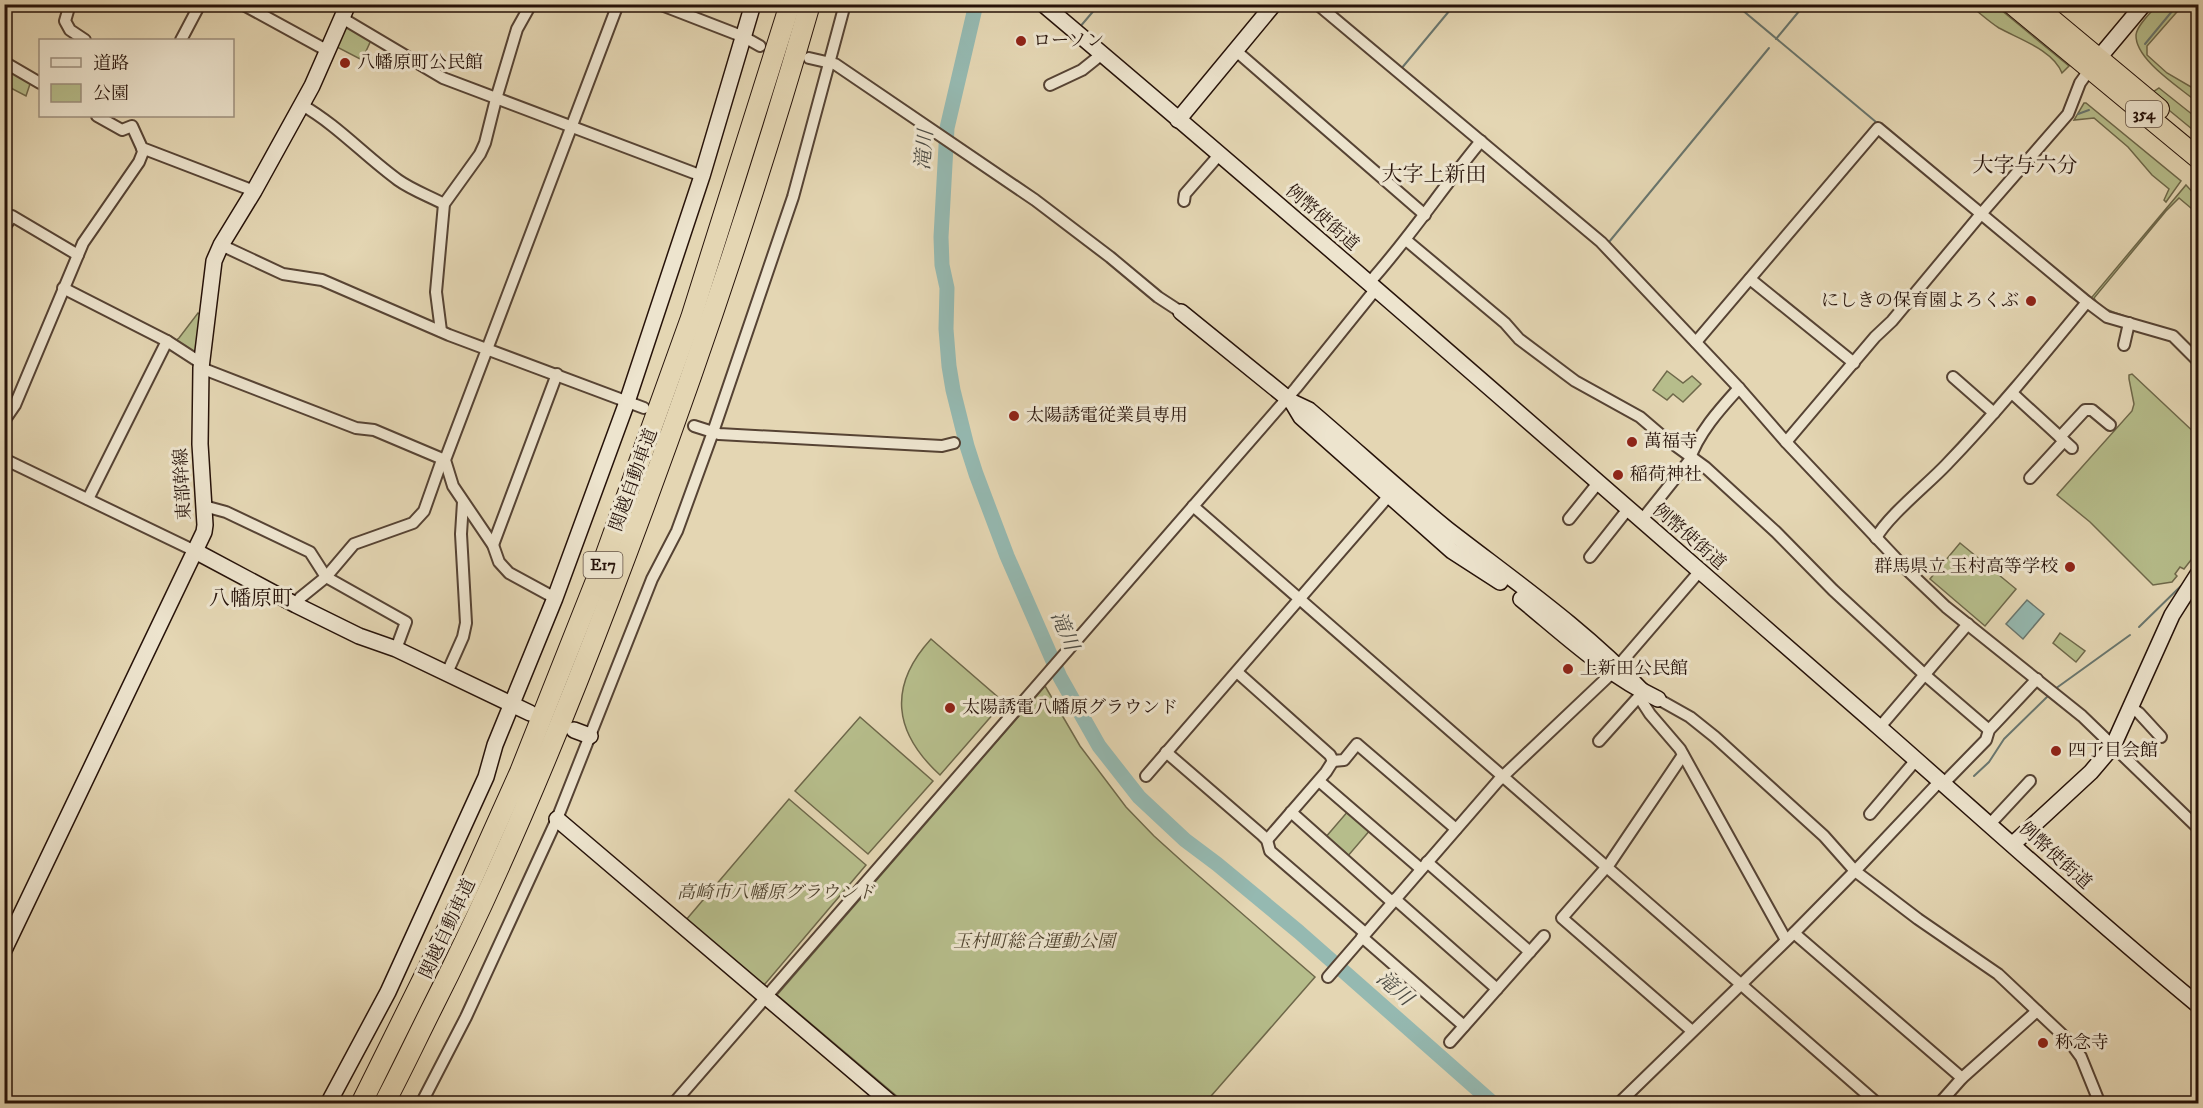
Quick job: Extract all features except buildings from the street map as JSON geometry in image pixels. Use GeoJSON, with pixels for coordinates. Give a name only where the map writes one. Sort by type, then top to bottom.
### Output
{"type":"FeatureCollection","features":[{"type":"Feature","properties":{"kind":"highway","name":"関越自動車道"},"geometry":{"type":"LineString","coordinates":[[361,1104],[467,890],[580,624],[691,318],[790,4]]}},
{"type":"Feature","properties":{"kind":"highway","name":"関越自動車道"},"geometry":{"type":"LineString","coordinates":[[384,1104],[485,900],[576,689],[657,476],[709,327],[748,209],[810,4]]}},
{"type":"Feature","properties":{"kind":"highway","name":"354"},"geometry":{"type":"LineString","coordinates":[[2012,4],[2199,141]]}},
{"type":"Feature","properties":{"kind":"highway","name":"354"},"geometry":{"type":"LineString","coordinates":[[2033,4],[2199,158]]}},
{"type":"Feature","properties":{"kind":"street"},"geometry":{"type":"LineString","coordinates":[[70,4],[65,21],[69,30],[83,39]]}},
{"type":"Feature","properties":{"kind":"street"},"geometry":{"type":"LineString","coordinates":[[182,39],[200,4]]}},
{"type":"Feature","properties":{"kind":"street"},"geometry":{"type":"LineString","coordinates":[[242,4],[328,51]]}},
{"type":"Feature","properties":{"kind":"street"},"geometry":{"type":"LineString","coordinates":[[441,331],[436,291],[444,204],[480,154],[485,143],[495,99],[517,28],[531,4]]}},
{"type":"Feature","properties":{"kind":"street"},"geometry":{"type":"LineString","coordinates":[[296,605],[300,598],[326,577],[354,544],[413,523],[424,511],[488,350],[618,4]]}},
{"type":"Feature","properties":{"kind":"street"},"geometry":{"type":"LineString","coordinates":[[659,4],[744,37],[760,46]]}},
{"type":"Feature","properties":{"kind":"street"},"geometry":{"type":"LineString","coordinates":[[328,1104],[388,992],[486,777],[495,745],[555,598],[627,402],[702,176],[753,4]]}},
{"type":"Feature","properties":{"kind":"street"},"geometry":{"type":"LineString","coordinates":[[421,1104],[466,1017],[557,819],[655,573],[677,531],[793,197],[846,4]]}},
{"type":"Feature","properties":{"kind":"street","name":"例幣使街道"},"geometry":{"type":"LineString","coordinates":[[1043,4],[1917,760],[2124,944],[2199,1005]]}},
{"type":"Feature","properties":{"kind":"street"},"geometry":{"type":"LineString","coordinates":[[1178,120],[1274,4]]}},
{"type":"Feature","properties":{"kind":"street"},"geometry":{"type":"LineString","coordinates":[[1317,4],[1597,237],[1876,538],[1946,607],[2082,716],[2199,828]]}},
{"type":"Feature","properties":{"kind":"street"},"geometry":{"type":"LineString","coordinates":[[1786,442],[2068,114],[2079,82],[2144,4]]}},
{"type":"Feature","properties":{"kind":"street"},"geometry":{"type":"LineString","coordinates":[[345,11],[443,78],[702,176]]}},
{"type":"Feature","properties":{"kind":"street","name":"東部幹線"},"geometry":{"type":"LineString","coordinates":[[4,950],[206,525],[200,444],[201,365],[213,268],[221,244],[302,105],[345,11]]}},
{"type":"Feature","properties":{"kind":"street"},"geometry":{"type":"LineString","coordinates":[[1235,50],[1425,215]]}},
{"type":"Feature","properties":{"kind":"street"},"geometry":{"type":"LineString","coordinates":[[1050,85],[1082,70],[1102,54]]}},
{"type":"Feature","properties":{"kind":"street"},"geometry":{"type":"LineString","coordinates":[[809,58],[835,64],[1038,202],[1158,297],[1181,312],[1290,400],[1301,417],[1393,490],[1452,550],[1498,581],[1615,669],[1641,694],[1658,699],[1690,717],[1808,821],[1856,871],[1924,924],[1985,963],[2037,1011],[2076,1050],[2100,1104]]}},
{"type":"Feature","properties":{"kind":"street"},"geometry":{"type":"LineString","coordinates":[[4,62],[39,82]]}},
{"type":"Feature","properties":{"kind":"street"},"geometry":{"type":"LineString","coordinates":[[302,105],[324,117],[344,138],[399,180],[444,204]]}},
{"type":"Feature","properties":{"kind":"street"},"geometry":{"type":"LineString","coordinates":[[4,422],[15,405],[83,243],[143,152],[136,138],[133,121],[122,130],[99,117]]}},
{"type":"Feature","properties":{"kind":"street"},"geometry":{"type":"LineString","coordinates":[[1696,342],[1878,128],[2087,302],[2107,316],[2173,336],[2199,361]]}},
{"type":"Feature","properties":{"kind":"street"},"geometry":{"type":"LineString","coordinates":[[673,1104],[1049,670],[1290,400],[1451,176],[1481,141]]}},
{"type":"Feature","properties":{"kind":"street"},"geometry":{"type":"LineString","coordinates":[[142,148],[254,190]]}},
{"type":"Feature","properties":{"kind":"street"},"geometry":{"type":"LineString","coordinates":[[1184,201],[1185,195],[1219,155]]}},
{"type":"Feature","properties":{"kind":"street"},"geometry":{"type":"LineString","coordinates":[[4,228],[12,216],[78,255]]}},
{"type":"Feature","properties":{"kind":"street"},"geometry":{"type":"LineString","coordinates":[[1406,240],[1505,323],[1520,339],[1575,381],[1640,417],[1690,456],[1776,532],[1833,590],[1925,675],[1989,730]]}},
{"type":"Feature","properties":{"kind":"street"},"geometry":{"type":"LineString","coordinates":[[221,244],[283,274],[322,280],[345,288],[488,350],[618,396],[644,408]]}},
{"type":"Feature","properties":{"kind":"street"},"geometry":{"type":"LineString","coordinates":[[1750,279],[1854,363]]}},
{"type":"Feature","properties":{"kind":"street"},"geometry":{"type":"LineString","coordinates":[[63,288],[167,341],[201,365],[356,428],[374,430],[443,460],[453,486],[493,545],[499,562],[509,573],[555,598]]}},
{"type":"Feature","properties":{"kind":"street"},"geometry":{"type":"LineString","coordinates":[[1876,538],[2013,393],[2087,302]]}},
{"type":"Feature","properties":{"kind":"street"},"geometry":{"type":"LineString","coordinates":[[2124,345],[2129,323]]}},
{"type":"Feature","properties":{"kind":"street"},"geometry":{"type":"LineString","coordinates":[[88,499],[167,341]]}},
{"type":"Feature","properties":{"kind":"street"},"geometry":{"type":"LineString","coordinates":[[493,545],[557,374]]}},
{"type":"Feature","properties":{"kind":"street"},"geometry":{"type":"LineString","coordinates":[[1953,377],[1994,413]]}},
{"type":"Feature","properties":{"kind":"street"},"geometry":{"type":"LineString","coordinates":[[1641,522],[1689,460],[1693,448],[1722,407],[1739,388]]}},
{"type":"Feature","properties":{"kind":"street"},"geometry":{"type":"LineString","coordinates":[[2013,393],[2066,442]]}},
{"type":"Feature","properties":{"kind":"street"},"geometry":{"type":"LineString","coordinates":[[4,398],[15,405]]}},
{"type":"Feature","properties":{"kind":"street"},"geometry":{"type":"LineString","coordinates":[[2030,478],[2066,442],[2085,410],[2092,410],[2110,425]]}},
{"type":"Feature","properties":{"kind":"street"},"geometry":{"type":"LineString","coordinates":[[694,426],[719,434],[942,446],[954,443]]}},
{"type":"Feature","properties":{"kind":"street"},"geometry":{"type":"LineString","coordinates":[[4,459],[195,551],[359,636],[396,649],[530,713]]}},
{"type":"Feature","properties":{"kind":"street"},"geometry":{"type":"LineString","coordinates":[[1569,519],[1598,483]]}},
{"type":"Feature","properties":{"kind":"street"},"geometry":{"type":"LineString","coordinates":[[1146,776],[1393,490]]}},
{"type":"Feature","properties":{"kind":"street"},"geometry":{"type":"LineString","coordinates":[[447,673],[463,637],[466,623],[461,534],[463,502]]}},
{"type":"Feature","properties":{"kind":"street"},"geometry":{"type":"LineString","coordinates":[[204,506],[226,512],[310,552],[326,577],[406,622],[396,649]]}},
{"type":"Feature","properties":{"kind":"street"},"geometry":{"type":"LineString","coordinates":[[1193,506],[1878,1104]]}},
{"type":"Feature","properties":{"kind":"street"},"geometry":{"type":"LineString","coordinates":[[1590,557],[1628,509]]}},
{"type":"Feature","properties":{"kind":"street"},"geometry":{"type":"LineString","coordinates":[[1328,976],[1503,776],[1615,669],[1699,572]]}},
{"type":"Feature","properties":{"kind":"street"},"geometry":{"type":"LineString","coordinates":[[2013,844],[2091,772],[2113,746],[2178,602],[2199,574]]}},
{"type":"Feature","properties":{"kind":"street"},"geometry":{"type":"LineString","coordinates":[[1879,728],[1968,624]]}},
{"type":"Feature","properties":{"kind":"street"},"geometry":{"type":"LineString","coordinates":[[1237,672],[1330,755],[1333,761]]}},
{"type":"Feature","properties":{"kind":"street"},"geometry":{"type":"LineString","coordinates":[[1618,1104],[1986,740],[1989,730],[2037,679]]}},
{"type":"Feature","properties":{"kind":"street"},"geometry":{"type":"LineString","coordinates":[[1599,741],[1641,694]]}},
{"type":"Feature","properties":{"kind":"street"},"geometry":{"type":"LineString","coordinates":[[1641,694],[1643,705],[1678,746],[1790,936],[1962,1078]]}},
{"type":"Feature","properties":{"kind":"street"},"geometry":{"type":"LineString","coordinates":[[2132,708],[2161,737]]}},
{"type":"Feature","properties":{"kind":"street"},"geometry":{"type":"LineString","coordinates":[[574,730],[590,736]]}},
{"type":"Feature","properties":{"kind":"street"},"geometry":{"type":"LineString","coordinates":[[1333,761],[1344,760],[1357,744],[1456,829]]}},
{"type":"Feature","properties":{"kind":"street"},"geometry":{"type":"LineString","coordinates":[[1166,752],[1267,840],[1270,851],[1464,1026]]}},
{"type":"Feature","properties":{"kind":"street"},"geometry":{"type":"LineString","coordinates":[[1683,755],[1607,867],[1562,918],[1692,1031]]}},
{"type":"Feature","properties":{"kind":"street"},"geometry":{"type":"LineString","coordinates":[[1870,813],[1917,760]]}},
{"type":"Feature","properties":{"kind":"street"},"geometry":{"type":"LineString","coordinates":[[1267,840],[1319,781],[1333,761]]}},
{"type":"Feature","properties":{"kind":"street"},"geometry":{"type":"LineString","coordinates":[[1319,781],[1530,952]]}},
{"type":"Feature","properties":{"kind":"street"},"geometry":{"type":"LineString","coordinates":[[1990,824],[2030,782]]}},
{"type":"Feature","properties":{"kind":"street"},"geometry":{"type":"LineString","coordinates":[[1291,812],[1497,989]]}},
{"type":"Feature","properties":{"kind":"street"},"geometry":{"type":"LineString","coordinates":[[557,819],[892,1104]]}},
{"type":"Feature","properties":{"kind":"street"},"geometry":{"type":"LineString","coordinates":[[1450,1042],[1544,936]]}},
{"type":"Feature","properties":{"kind":"street"},"geometry":{"type":"LineString","coordinates":[[1940,1104],[1962,1078],[2037,1011]]}},
{"type":"Feature","properties":{"kind":"green space"},"geometry":{"type":"Polygon","coordinates":[[[1969,5],[1995,5],[2069,66],[2062,73],[2058,65],[2043,52],[1999,28],[1969,5]]]}},
{"type":"Feature","properties":{"kind":"green space"},"geometry":{"type":"Polygon","coordinates":[[[2157,5],[2183,5],[2147,46],[2147,55],[2167,73],[2198,91],[2198,103],[2160,73],[2143,54],[2138,44],[2136,35],[2139,27],[2157,5]]]}},
{"type":"Feature","properties":{"kind":"green space"},"geometry":{"type":"Polygon","coordinates":[[[347,25],[372,38],[362,60],[335,46],[347,25]]]}},
{"type":"Feature","properties":{"kind":"green space"},"geometry":{"type":"Polygon","coordinates":[[[4,66],[31,81],[26,96],[5,85],[4,66]]]}},
{"type":"Feature","properties":{"kind":"green space"},"geometry":{"type":"Polygon","coordinates":[[[2159,88],[2198,119],[2198,134],[2153,97],[2153,92],[2159,88]]]}},
{"type":"Feature","properties":{"kind":"green space"},"geometry":{"type":"Polygon","coordinates":[[[2084,103],[2181,181],[2166,202],[2164,200],[2169,189],[2152,175],[2128,147],[2094,118],[2074,120],[2084,103]]]}},
{"type":"Feature","properties":{"kind":"green space"},"geometry":{"type":"Polygon","coordinates":[[[2186,185],[2198,198],[2198,214],[2179,198],[2166,211],[2094,298],[2106,309],[2132,319],[2109,313],[2091,300],[2092,297],[2186,185]]]}},
{"type":"Feature","properties":{"kind":"green space"},"geometry":{"type":"Polygon","coordinates":[[[198,313],[201,315],[196,357],[174,342],[198,313]]]}},
{"type":"Feature","properties":{"kind":"green space"},"geometry":{"type":"Polygon","coordinates":[[[1667,371],[1683,383],[1692,376],[1701,384],[1683,402],[1673,394],[1667,400],[1653,390],[1667,371]]]}},
{"type":"Feature","properties":{"kind":"green space"},"geometry":{"type":"Polygon","coordinates":[[[2132,374],[2198,436],[2198,551],[2184,569],[2180,567],[2172,582],[2153,585],[2090,522],[2057,495],[2132,411],[2134,404],[2129,375],[2132,374]]]}},
{"type":"Feature","properties":{"kind":"green space"},"geometry":{"type":"Polygon","coordinates":[[[1960,543],[2016,589],[1985,626],[1930,579],[1960,543]]]}},
{"type":"Feature","properties":{"kind":"green space"},"geometry":{"type":"Polygon","coordinates":[[[2060,633],[2085,651],[2076,662],[2053,643],[2060,633]]]}},
{"type":"Feature","properties":{"kind":"green space","name":"太陽誘電八幡原グラウンド"},"geometry":{"type":"Polygon","coordinates":[[[931,639],[999,698],[1001,705],[940,775],[924,759],[913,742],[905,725],[902,708],[903,691],[908,674],[917,657],[931,639]]]}},
{"type":"Feature","properties":{"kind":"green space","name":"玉村町総合運動公園"},"geometry":{"type":"Polygon","coordinates":[[[1045,686],[1080,746],[1126,807],[1185,864],[1315,977],[1205,1103],[905,1103],[777,995],[1045,686]]]}},
{"type":"Feature","properties":{"kind":"green space"},"geometry":{"type":"Polygon","coordinates":[[[860,717],[933,781],[868,854],[795,791],[860,717]]]}},
{"type":"Feature","properties":{"kind":"green space","name":"高崎市八幡原グラウンド"},"geometry":{"type":"Polygon","coordinates":[[[789,799],[866,865],[765,984],[760,984],[686,920],[789,799]]]}},
{"type":"Feature","properties":{"kind":"green space"},"geometry":{"type":"Polygon","coordinates":[[[1349,810],[1371,829],[1347,857],[1325,838],[1349,810]]]}},
{"type":"Feature","properties":{"kind":"water"},"geometry":{"type":"Polygon","coordinates":[[[2027,600],[2044,614],[2023,639],[2006,624],[2027,600]]]}},
{"type":"Feature","properties":{"kind":"waterway","name":"滝川"},"geometry":{"type":"LineString","coordinates":[[976,4],[947,128],[941,237],[942,265],[947,288],[946,329],[949,366],[953,390],[976,474],[1007,556],[1060,677],[1099,746],[1139,797],[1185,840],[1299,932],[1494,1104]]}},
{"type":"Feature","properties":{"kind":"waterway"},"geometry":{"type":"LineString","coordinates":[[1079,28],[1096,8],[1096,4]]}},
{"type":"Feature","properties":{"kind":"waterway"},"geometry":{"type":"LineString","coordinates":[[1401,69],[1455,4]]}},
{"type":"Feature","properties":{"kind":"waterway"},"geometry":{"type":"LineString","coordinates":[[1735,4],[1876,122]]}},
{"type":"Feature","properties":{"kind":"waterway"},"geometry":{"type":"LineString","coordinates":[[1776,39],[1805,4]]}},
{"type":"Feature","properties":{"kind":"waterway"},"geometry":{"type":"LineString","coordinates":[[2145,44],[2178,4]]}},
{"type":"Feature","properties":{"kind":"waterway"},"geometry":{"type":"LineString","coordinates":[[1609,242],[1769,48]]}},
{"type":"Feature","properties":{"kind":"waterway"},"geometry":{"type":"LineString","coordinates":[[2078,114],[2089,110]]}},
{"type":"Feature","properties":{"kind":"waterway"},"geometry":{"type":"LineString","coordinates":[[2139,627],[2184,583]]}},
{"type":"Feature","properties":{"kind":"waterway"},"geometry":{"type":"LineString","coordinates":[[2055,689],[2130,635]]}},
{"type":"Feature","properties":{"kind":"waterway"},"geometry":{"type":"LineString","coordinates":[[1974,776],[1989,762],[2004,739],[2049,695]]}},
{"type":"Feature","properties":{"kind":"place","name":"ローソン"},"geometry":{"type":"Point","coordinates":[1021,41]}},
{"type":"Feature","properties":{"kind":"place","name":"八幡原町公民館"},"geometry":{"type":"Point","coordinates":[345,63]}},
{"type":"Feature","properties":{"kind":"place","name":"にしきの保育園よろくぶ"},"geometry":{"type":"Point","coordinates":[2031,301]}},
{"type":"Feature","properties":{"kind":"place","name":"太陽誘電従業員専用"},"geometry":{"type":"Point","coordinates":[1014,416]}},
{"type":"Feature","properties":{"kind":"place","name":"萬福寺"},"geometry":{"type":"Point","coordinates":[1632,442]}},
{"type":"Feature","properties":{"kind":"place","name":"稲荷神社"},"geometry":{"type":"Point","coordinates":[1618,475]}},
{"type":"Feature","properties":{"kind":"place","name":"群馬県立 玉村高等学校"},"geometry":{"type":"Point","coordinates":[2070,567]}},
{"type":"Feature","properties":{"kind":"place","name":"上新田公民館"},"geometry":{"type":"Point","coordinates":[1568,669]}},
{"type":"Feature","properties":{"kind":"place","name":"太陽誘電八幡原グラウンド"},"geometry":{"type":"Point","coordinates":[950,708]}},
{"type":"Feature","properties":{"kind":"place","name":"四丁目会館"},"geometry":{"type":"Point","coordinates":[2056,751]}},
{"type":"Feature","properties":{"kind":"place","name":"称念寺"},"geometry":{"type":"Point","coordinates":[2043,1043]}},
{"type":"Feature","properties":{"kind":"district","name":"大字与六分"},"geometry":{"type":"Point","coordinates":[2025,166]}},
{"type":"Feature","properties":{"kind":"district","name":"大字上新田"},"geometry":{"type":"Point","coordinates":[1434,175]}},
{"type":"Feature","properties":{"kind":"district","name":"八幡原町"},"geometry":{"type":"Point","coordinates":[251,599]}}]}
